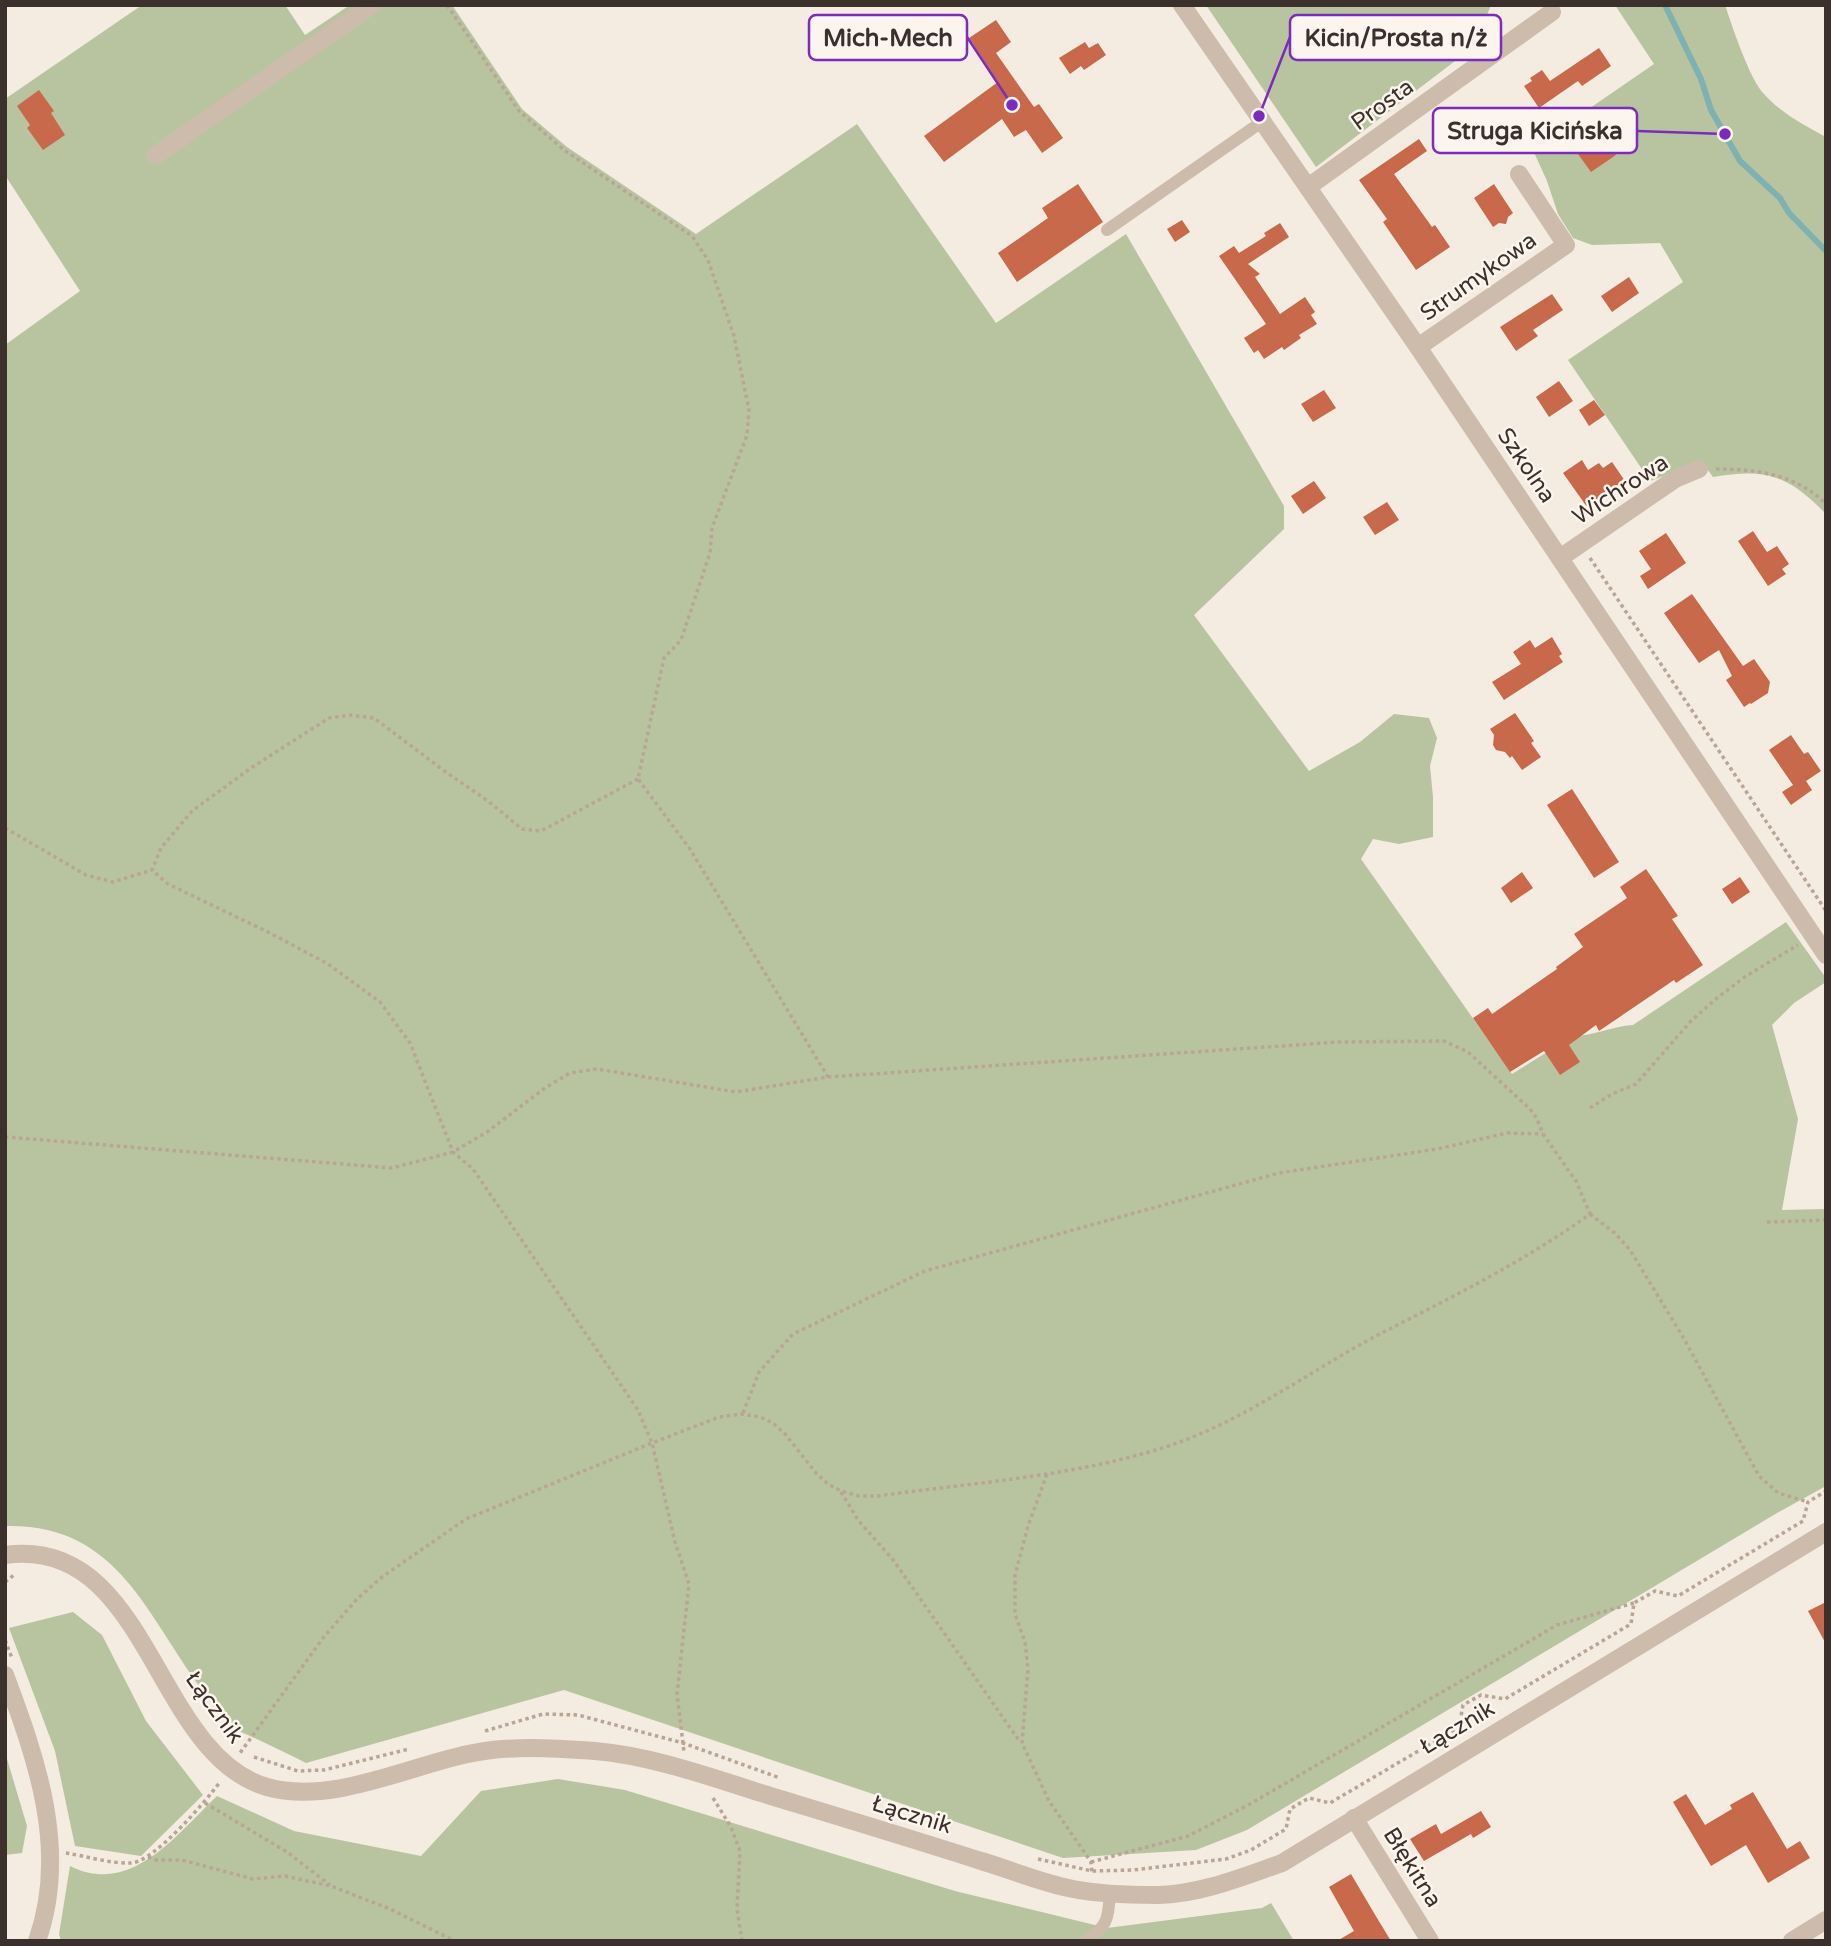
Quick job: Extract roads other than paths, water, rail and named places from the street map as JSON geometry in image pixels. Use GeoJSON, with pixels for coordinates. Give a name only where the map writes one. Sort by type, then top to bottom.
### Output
{"type":"FeatureCollection","features":[{"type":"Feature","properties":{"kind":"street"},"geometry":{"type":"LineString","coordinates":[[156,155],[372,5]]}},
{"type":"Feature","properties":{"kind":"street","name":"Szkolna"},"geometry":{"type":"LineString","coordinates":[[1182,5],[1418,347],[1826,955]]}},
{"type":"Feature","properties":{"kind":"street","name":"Prosta"},"geometry":{"type":"LineString","coordinates":[[1308,187],[1552,12]]}},
{"type":"Feature","properties":{"kind":"street","name":"Strumykowa"},"geometry":{"type":"LineString","coordinates":[[1418,347],[1566,245],[1520,174]]}},
{"type":"Feature","properties":{"kind":"street","name":"Wichrowa"},"geometry":{"type":"LineString","coordinates":[[1560,558],[1675,479],[1699,469]]}},
{"type":"Feature","properties":{"kind":"street","name":"Łącznik"},"geometry":{"type":"LineString","coordinates":[[5,1555],[37,1554],[67,1564],[95,1581],[119,1607],[192,1723],[218,1758],[240,1776],[267,1787],[298,1792],[326,1791],[471,1754],[542,1747],[618,1753],[687,1770],[1073,1889],[1160,1895],[1218,1885],[1282,1863],[1826,1532]]}},
{"type":"Feature","properties":{"kind":"street"},"geometry":{"type":"LineString","coordinates":[[5,1675],[44,1795],[51,1852],[47,1901],[37,1941]]}},
{"type":"Feature","properties":{"kind":"street","name":"Błękitna"},"geometry":{"type":"LineString","coordinates":[[1354,1818],[1430,1941]]}},
{"type":"Feature","properties":{"kind":"street"},"geometry":{"type":"LineString","coordinates":[[1792,1941],[1826,1920]]}},
{"type":"Feature","properties":{"kind":"lane"},"geometry":{"type":"LineString","coordinates":[[1107,230],[1263,121]]}},
{"type":"Feature","properties":{"kind":"lane"},"geometry":{"type":"LineString","coordinates":[[1085,1941],[1100,1931],[1108,1916],[1110,1892]]}},
{"type":"Feature","properties":{"kind":"waterway"},"geometry":{"type":"LineString","coordinates":[[1665,5],[1701,79],[1711,110],[1740,161],[1780,198],[1789,213],[1826,251]]}},
{"type":"Feature","properties":{"kind":"place","name":"Mich-Mech"},"geometry":{"type":"Point","coordinates":[1012,105]}},
{"type":"Feature","properties":{"kind":"place","name":"Kicin/Prosta n/ż"},"geometry":{"type":"Point","coordinates":[1259,116]}},
{"type":"Feature","properties":{"kind":"place","name":"Struga Kicińska"},"geometry":{"type":"Point","coordinates":[1725,134]}}]}
